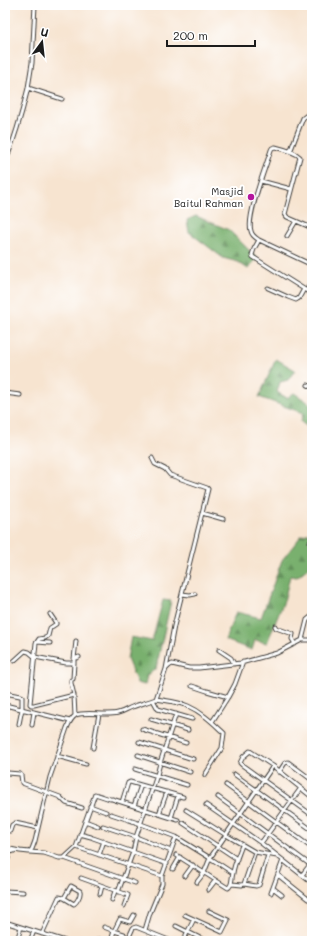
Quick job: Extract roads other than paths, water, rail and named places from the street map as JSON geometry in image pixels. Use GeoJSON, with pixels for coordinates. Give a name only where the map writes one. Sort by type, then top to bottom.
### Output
{"type":"FeatureCollection","features":[{"type":"Feature","properties":{"kind":"street"},"geometry":{"type":"LineString","coordinates":[[5,163],[12,148],[28,88],[32,63],[34,5]]}},
{"type":"Feature","properties":{"kind":"street"},"geometry":{"type":"LineString","coordinates":[[28,88],[62,99]]}},
{"type":"Feature","properties":{"kind":"street"},"geometry":{"type":"LineString","coordinates":[[290,152],[303,118],[312,114]]}},
{"type":"Feature","properties":{"kind":"street"},"geometry":{"type":"LineString","coordinates":[[312,228],[287,217],[285,214],[300,159],[297,155],[290,152],[275,147],[272,148],[253,206],[250,225],[251,232],[254,237],[259,240],[312,265]]}},
{"type":"Feature","properties":{"kind":"street"},"geometry":{"type":"LineString","coordinates":[[261,181],[291,189]]}},
{"type":"Feature","properties":{"kind":"street"},"geometry":{"type":"LineString","coordinates":[[287,236],[296,221]]}},
{"type":"Feature","properties":{"kind":"street"},"geometry":{"type":"LineString","coordinates":[[259,240],[253,252],[253,257],[312,294]]}},
{"type":"Feature","properties":{"kind":"street"},"geometry":{"type":"LineString","coordinates":[[308,263],[312,255]]}},
{"type":"Feature","properties":{"kind":"street"},"geometry":{"type":"LineString","coordinates":[[268,288],[296,300],[305,290],[312,278]]}},
{"type":"Feature","properties":{"kind":"street"},"geometry":{"type":"LineString","coordinates":[[5,393],[20,395]]}},
{"type":"Feature","properties":{"kind":"street"},"geometry":{"type":"LineString","coordinates":[[152,458],[155,464],[165,469],[170,475],[207,488],[208,490],[174,626],[166,669],[155,699],[158,709],[192,719]]}},
{"type":"Feature","properties":{"kind":"street"},"geometry":{"type":"LineString","coordinates":[[202,513],[223,519]]}},
{"type":"Feature","properties":{"kind":"street"},"geometry":{"type":"LineString","coordinates":[[182,594],[190,596],[195,594]]}},
{"type":"Feature","properties":{"kind":"street"},"geometry":{"type":"LineString","coordinates":[[50,614],[56,624],[50,628],[48,636],[39,639],[37,642],[30,705],[74,695]]}},
{"type":"Feature","properties":{"kind":"street"},"geometry":{"type":"LineString","coordinates":[[302,640],[307,620],[312,616]]}},
{"type":"Feature","properties":{"kind":"street"},"geometry":{"type":"LineString","coordinates":[[276,626],[277,628],[293,634],[295,644]]}},
{"type":"Feature","properties":{"kind":"street"},"geometry":{"type":"LineString","coordinates":[[166,669],[172,664],[195,668],[210,668],[234,664],[277,653],[302,640],[312,640]]}},
{"type":"Feature","properties":{"kind":"street"},"geometry":{"type":"LineString","coordinates":[[37,642],[50,643]]}},
{"type":"Feature","properties":{"kind":"street"},"geometry":{"type":"LineString","coordinates":[[75,716],[74,695],[71,680],[73,679],[76,642]]}},
{"type":"Feature","properties":{"kind":"street"},"geometry":{"type":"LineString","coordinates":[[219,650],[231,658],[234,664]]}},
{"type":"Feature","properties":{"kind":"street"},"geometry":{"type":"LineString","coordinates":[[14,661],[25,651],[29,652],[35,657],[66,663],[74,663]]}},
{"type":"Feature","properties":{"kind":"street"},"geometry":{"type":"LineString","coordinates":[[74,659],[79,657]]}},
{"type":"Feature","properties":{"kind":"street"},"geometry":{"type":"LineString","coordinates":[[212,722],[235,684],[243,662]]}},
{"type":"Feature","properties":{"kind":"street"},"geometry":{"type":"LineString","coordinates":[[192,686],[228,697]]}},
{"type":"Feature","properties":{"kind":"street"},"geometry":{"type":"LineString","coordinates":[[5,693],[21,697],[22,709],[19,724]]}},
{"type":"Feature","properties":{"kind":"street"},"geometry":{"type":"LineString","coordinates":[[29,852],[35,841],[46,791],[57,756],[70,721],[75,716],[83,714],[118,713],[155,699],[189,706],[212,722],[224,734],[222,748],[205,775]]}},
{"type":"Feature","properties":{"kind":"street"},"geometry":{"type":"LineString","coordinates":[[5,705],[70,721]]}},
{"type":"Feature","properties":{"kind":"street"},"geometry":{"type":"LineString","coordinates":[[32,725],[34,712]]}},
{"type":"Feature","properties":{"kind":"street"},"geometry":{"type":"LineString","coordinates":[[93,748],[99,714]]}},
{"type":"Feature","properties":{"kind":"street"},"geometry":{"type":"LineString","coordinates":[[112,900],[123,878],[133,852],[136,837],[176,714]]}},
{"type":"Feature","properties":{"kind":"street"},"geometry":{"type":"LineString","coordinates":[[152,719],[188,730]]}},
{"type":"Feature","properties":{"kind":"street"},"geometry":{"type":"LineString","coordinates":[[142,729],[186,744]]}},
{"type":"Feature","properties":{"kind":"street"},"geometry":{"type":"LineString","coordinates":[[139,742],[193,759]]}},
{"type":"Feature","properties":{"kind":"street"},"geometry":{"type":"LineString","coordinates":[[312,797],[250,750],[241,760],[240,763],[242,765],[312,815]]}},
{"type":"Feature","properties":{"kind":"street"},"geometry":{"type":"LineString","coordinates":[[138,755],[190,772]]}},
{"type":"Feature","properties":{"kind":"street"},"geometry":{"type":"LineString","coordinates":[[57,756],[86,764]]}},
{"type":"Feature","properties":{"kind":"street"},"geometry":{"type":"LineString","coordinates":[[279,772],[285,763],[288,762],[312,780]]}},
{"type":"Feature","properties":{"kind":"street"},"geometry":{"type":"LineString","coordinates":[[197,882],[204,872],[210,858],[272,766]]}},
{"type":"Feature","properties":{"kind":"street"},"geometry":{"type":"LineString","coordinates":[[136,769],[187,784]]}},
{"type":"Feature","properties":{"kind":"street"},"geometry":{"type":"LineString","coordinates":[[8,773],[20,774],[22,783],[46,791],[62,798],[66,802],[82,808]]}},
{"type":"Feature","properties":{"kind":"street"},"geometry":{"type":"LineString","coordinates":[[234,774],[312,830]]}},
{"type":"Feature","properties":{"kind":"street"},"geometry":{"type":"LineString","coordinates":[[122,802],[128,783],[131,782],[183,797]]}},
{"type":"Feature","properties":{"kind":"street"},"geometry":{"type":"LineString","coordinates":[[134,806],[141,785]]}},
{"type":"Feature","properties":{"kind":"street"},"geometry":{"type":"LineString","coordinates":[[226,785],[312,848]]}},
{"type":"Feature","properties":{"kind":"street"},"geometry":{"type":"LineString","coordinates":[[261,843],[301,788]]}},
{"type":"Feature","properties":{"kind":"street"},"geometry":{"type":"LineString","coordinates":[[159,814],[166,792]]}},
{"type":"Feature","properties":{"kind":"street"},"geometry":{"type":"LineString","coordinates":[[64,858],[76,847],[95,794],[178,820]]}},
{"type":"Feature","properties":{"kind":"street"},"geometry":{"type":"LineString","coordinates":[[172,818],[178,796]]}},
{"type":"Feature","properties":{"kind":"street"},"geometry":{"type":"LineString","coordinates":[[218,797],[311,864],[302,875]]}},
{"type":"Feature","properties":{"kind":"street"},"geometry":{"type":"LineString","coordinates":[[206,805],[261,843],[312,883]]}},
{"type":"Feature","properties":{"kind":"street"},"geometry":{"type":"LineString","coordinates":[[90,806],[106,812]]}},
{"type":"Feature","properties":{"kind":"street"},"geometry":{"type":"LineString","coordinates":[[186,810],[255,852],[278,857]]}},
{"type":"Feature","properties":{"kind":"street"},"geometry":{"type":"LineString","coordinates":[[111,814],[176,837],[233,873]]}},
{"type":"Feature","properties":{"kind":"street"},"geometry":{"type":"LineString","coordinates":[[85,821],[98,826]]}},
{"type":"Feature","properties":{"kind":"street"},"geometry":{"type":"LineString","coordinates":[[5,830],[10,830],[14,823],[38,828]]}},
{"type":"Feature","properties":{"kind":"street"},"geometry":{"type":"LineString","coordinates":[[183,823],[237,859]]}},
{"type":"Feature","properties":{"kind":"street"},"geometry":{"type":"LineString","coordinates":[[103,826],[171,851]]}},
{"type":"Feature","properties":{"kind":"street"},"geometry":{"type":"LineString","coordinates":[[80,834],[104,841],[167,864]]}},
{"type":"Feature","properties":{"kind":"street"},"geometry":{"type":"LineString","coordinates":[[145,930],[150,913],[162,884],[162,876],[176,837]]}},
{"type":"Feature","properties":{"kind":"street"},"geometry":{"type":"LineString","coordinates":[[99,855],[104,841]]}},
{"type":"Feature","properties":{"kind":"street"},"geometry":{"type":"LineString","coordinates":[[176,855],[227,888],[232,884],[233,873],[242,845]]}},
{"type":"Feature","properties":{"kind":"street"},"geometry":{"type":"LineString","coordinates":[[76,847],[162,876]]}},
{"type":"Feature","properties":{"kind":"street"},"geometry":{"type":"LineString","coordinates":[[5,848],[44,853],[59,858],[64,858],[135,883]]}},
{"type":"Feature","properties":{"kind":"street"},"geometry":{"type":"LineString","coordinates":[[5,870],[9,854],[16,850]]}},
{"type":"Feature","properties":{"kind":"street"},"geometry":{"type":"LineString","coordinates":[[244,884],[255,852]]}},
{"type":"Feature","properties":{"kind":"street"},"geometry":{"type":"LineString","coordinates":[[232,884],[258,885],[268,855]]}},
{"type":"Feature","properties":{"kind":"street"},"geometry":{"type":"LineString","coordinates":[[173,869],[180,857]]}},
{"type":"Feature","properties":{"kind":"street"},"geometry":{"type":"LineString","coordinates":[[272,893],[283,860]]}},
{"type":"Feature","properties":{"kind":"street"},"geometry":{"type":"LineString","coordinates":[[185,876],[192,865]]}},
{"type":"Feature","properties":{"kind":"street"},"geometry":{"type":"LineString","coordinates":[[278,875],[308,899]]}},
{"type":"Feature","properties":{"kind":"street"},"geometry":{"type":"LineString","coordinates":[[81,878],[128,895],[124,906]]}},
{"type":"Feature","properties":{"kind":"street"},"geometry":{"type":"LineString","coordinates":[[208,890],[215,881]]}},
{"type":"Feature","properties":{"kind":"street"},"geometry":{"type":"LineString","coordinates":[[42,934],[58,898],[64,898],[76,903],[80,891],[71,886],[64,898]]}},
{"type":"Feature","properties":{"kind":"street"},"geometry":{"type":"LineString","coordinates":[[100,894],[102,886]]}},
{"type":"Feature","properties":{"kind":"street"},"geometry":{"type":"LineString","coordinates":[[273,888],[282,896]]}},
{"type":"Feature","properties":{"kind":"street"},"geometry":{"type":"LineString","coordinates":[[5,891],[22,892]]}},
{"type":"Feature","properties":{"kind":"street"},"geometry":{"type":"LineString","coordinates":[[185,915],[222,932],[228,920],[209,911]]}},
{"type":"Feature","properties":{"kind":"street"},"geometry":{"type":"LineString","coordinates":[[110,941],[120,919],[130,922],[134,914]]}},
{"type":"Feature","properties":{"kind":"street"},"geometry":{"type":"LineString","coordinates":[[183,941],[194,919]]}},
{"type":"Feature","properties":{"kind":"street"},"geometry":{"type":"LineString","coordinates":[[5,922],[65,941]]}},
{"type":"Feature","properties":{"kind":"street"},"geometry":{"type":"LineString","coordinates":[[176,926],[206,941]]}},
{"type":"Feature","properties":{"kind":"street"},"geometry":{"type":"LineString","coordinates":[[18,941],[21,927]]}},
{"type":"Feature","properties":{"kind":"street"},"geometry":{"type":"LineString","coordinates":[[104,927],[124,934]]}},
{"type":"Feature","properties":{"kind":"street"},"geometry":{"type":"LineString","coordinates":[[129,940],[134,927],[137,927],[172,941]]}},
{"type":"Feature","properties":{"kind":"street"},"geometry":{"type":"LineString","coordinates":[[30,941],[34,931]]}},
{"type":"Feature","properties":{"kind":"street"},"geometry":{"type":"LineString","coordinates":[[96,941],[104,941]]}},
{"type":"Feature","properties":{"kind":"place","name":"Masjid Baitul Rahman"},"geometry":{"type":"Point","coordinates":[251,197]}}]}
